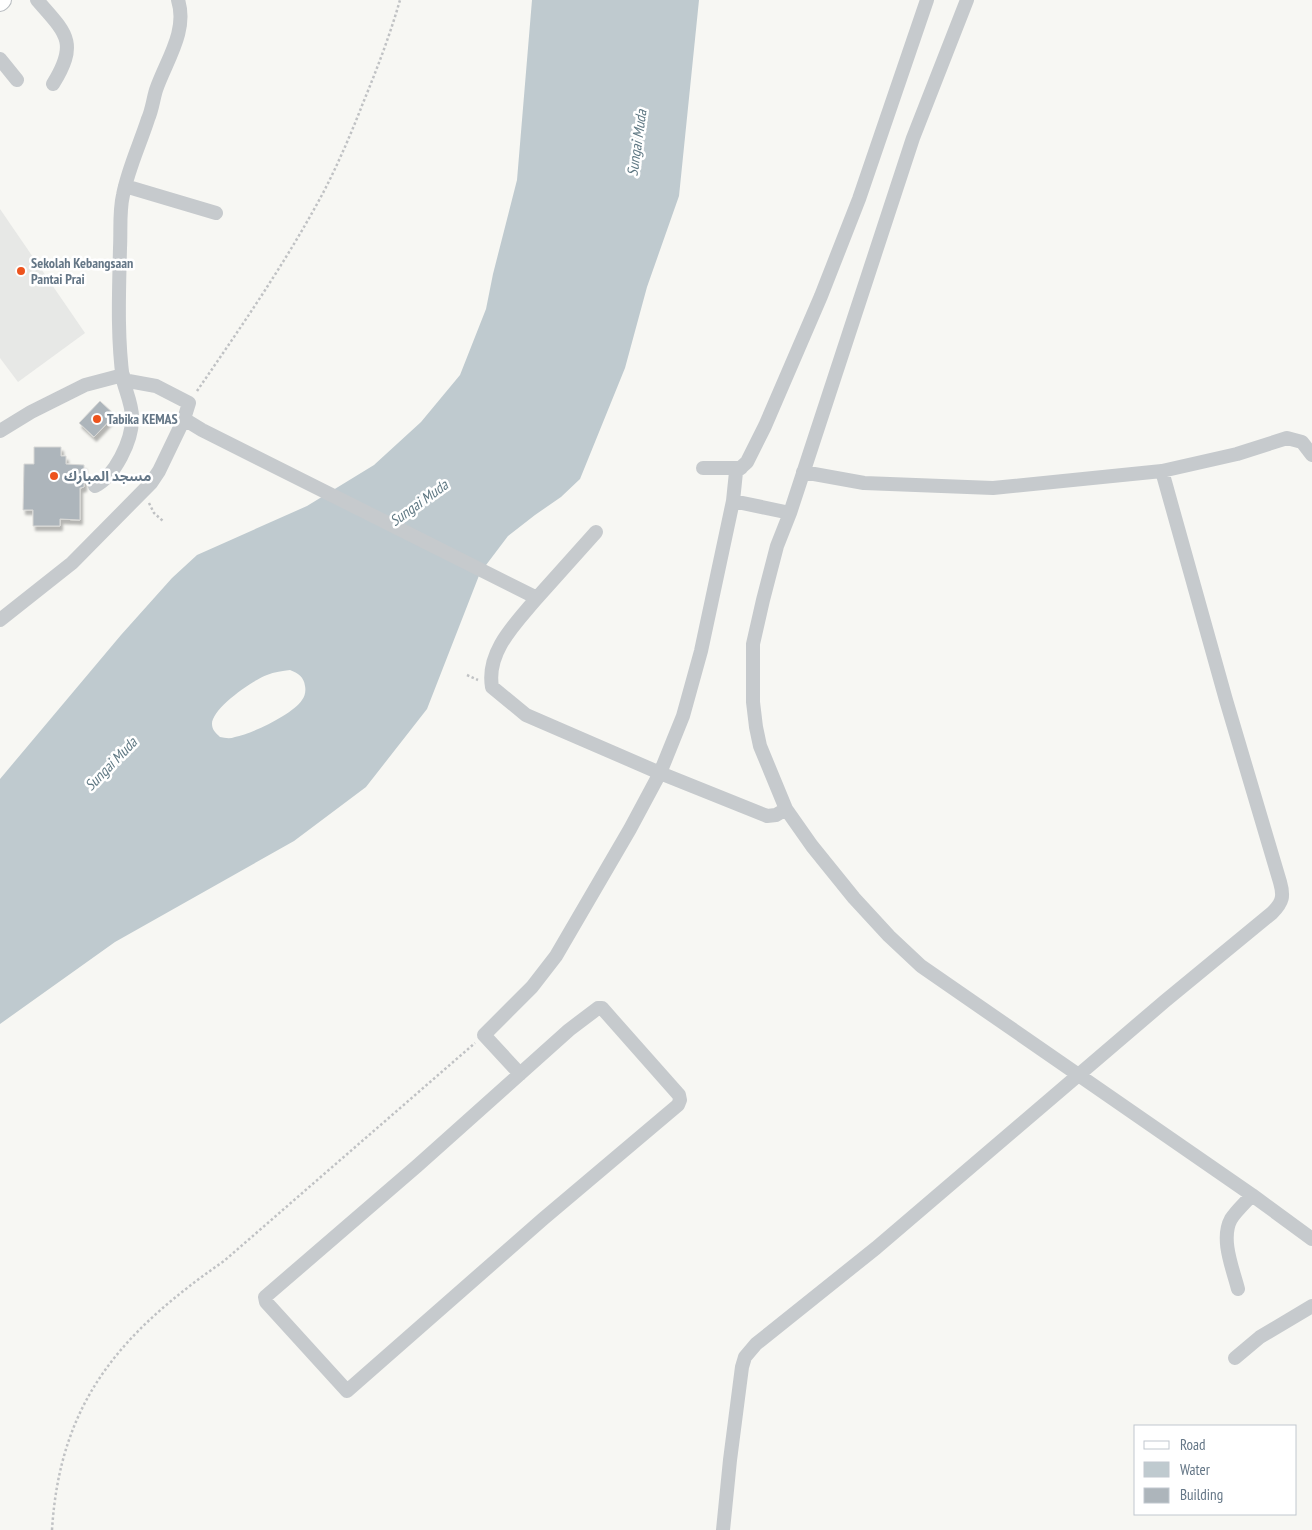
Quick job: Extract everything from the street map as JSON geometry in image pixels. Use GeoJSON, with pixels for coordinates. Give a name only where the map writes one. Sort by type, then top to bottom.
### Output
{"type":"FeatureCollection","features":[{"type":"Feature","properties":{"kind":"street"},"geometry":{"type":"LineString","coordinates":[[37,0],[60,26],[65,35],[67,45],[64,66],[53,84]]}},
{"type":"Feature","properties":{"kind":"street"},"geometry":{"type":"LineString","coordinates":[[95,486],[117,464],[130,439],[133,418],[123,377],[118,277],[120,219],[125,186],[157,89],[180,28],[178,0]]}},
{"type":"Feature","properties":{"kind":"street"},"geometry":{"type":"LineString","coordinates":[[520,1074],[484,1035],[532,987],[556,956],[630,829],[660,773],[689,698],[710,614],[733,501],[736,472],[747,462],[765,426],[821,296],[859,199],[927,0]]}},
{"type":"Feature","properties":{"kind":"street"},"geometry":{"type":"LineString","coordinates":[[967,0],[914,138],[790,514],[777,546],[762,600],[753,644],[753,702],[756,727],[763,757],[786,809],[812,846],[854,898],[889,936],[922,966],[1252,1195],[1312,1239]]}},
{"type":"Feature","properties":{"kind":"street"},"geometry":{"type":"LineString","coordinates":[[0,59],[17,80]]}},
{"type":"Feature","properties":{"kind":"street"},"geometry":{"type":"LineString","coordinates":[[125,186],[216,213]]}},
{"type":"Feature","properties":{"kind":"street"},"geometry":{"type":"LineString","coordinates":[[0,431],[31,412],[85,385],[123,377],[156,386],[189,403],[184,419],[159,471],[144,489],[72,563],[0,620]]}},
{"type":"Feature","properties":{"kind":"street"},"geometry":{"type":"LineString","coordinates":[[184,419],[202,430],[520,589],[536,599]]}},
{"type":"Feature","properties":{"kind":"street"},"geometry":{"type":"LineString","coordinates":[[803,472],[864,483],[981,488],[1019,486],[1162,471],[1237,454],[1287,438],[1302,442],[1312,455]]}},
{"type":"Feature","properties":{"kind":"street"},"geometry":{"type":"LineString","coordinates":[[702,468],[741,468]]}},
{"type":"Feature","properties":{"kind":"street"},"geometry":{"type":"LineString","coordinates":[[723,1530],[739,1383],[745,1357],[756,1344],[883,1242],[1165,1001],[1272,913],[1282,900],[1280,882],[1226,700],[1162,471]]}},
{"type":"Feature","properties":{"kind":"street"},"geometry":{"type":"LineString","coordinates":[[733,501],[790,514]]}},
{"type":"Feature","properties":{"kind":"street"},"geometry":{"type":"LineString","coordinates":[[596,532],[536,599],[503,640],[492,666],[492,687],[526,715],[660,773],[767,816],[779,814],[786,809]]}},
{"type":"Feature","properties":{"kind":"street"},"geometry":{"type":"LineString","coordinates":[[602,1008],[679,1095],[680,1100],[678,1105],[543,1219],[347,1391],[266,1302],[265,1298],[520,1074],[595,1009],[602,1008]]}},
{"type":"Feature","properties":{"kind":"street"},"geometry":{"type":"LineString","coordinates":[[1238,1289],[1229,1251],[1229,1225],[1232,1218],[1252,1195]]}},
{"type":"Feature","properties":{"kind":"street"},"geometry":{"type":"LineString","coordinates":[[1235,1358],[1260,1337],[1312,1306]]}},
{"type":"Feature","properties":{"kind":"path"},"geometry":{"type":"LineString","coordinates":[[189,403],[265,292],[323,194],[344,150],[371,83],[388,40],[400,0]]}},
{"type":"Feature","properties":{"kind":"path"},"geometry":{"type":"LineString","coordinates":[[144,489],[154,513],[163,521]]}},
{"type":"Feature","properties":{"kind":"path"},"geometry":{"type":"LineString","coordinates":[[52,1530],[56,1489],[73,1429],[94,1386],[126,1343],[153,1315],[224,1261],[484,1035]]}},
{"type":"Feature","properties":{"kind":"shaded area","name":"Sekolah Kebangsaan Pantai Prai"},"geometry":{"type":"Polygon","coordinates":[[[0,209],[85,333],[18,382],[0,358],[0,209]]]}},
{"type":"Feature","properties":{"kind":"water","name":"Sungai Muda"},"geometry":{"type":"Polygon","coordinates":[[[532,0],[699,0],[679,196],[647,287],[625,368],[580,479],[561,497],[508,536],[480,573],[427,709],[366,787],[294,841],[115,942],[0,1024],[0,779],[121,635],[172,578],[197,555],[307,506],[374,465],[421,422],[460,375],[486,309],[517,180],[532,0]],[[293,671],[276,672],[267,675],[234,695],[214,718],[212,724],[214,731],[220,737],[233,738],[261,728],[290,711],[302,700],[305,692],[303,680],[293,671]]]}},
{"type":"Feature","properties":{"kind":"building","name":"Tabika KEMAS"},"geometry":{"type":"Polygon","coordinates":[[[100,401],[115,415],[94,437],[79,423],[100,401]]]}},
{"type":"Feature","properties":{"kind":"building","name":"مسجد المبارك"},"geometry":{"type":"Polygon","coordinates":[[[34,447],[61,447],[61,456],[66,456],[66,464],[84,465],[84,487],[80,488],[80,520],[60,519],[60,526],[33,526],[33,510],[23,510],[24,464],[34,464],[34,447]]]}},
{"type":"Feature","properties":{"kind":"place","name":"Sekolah Kebangsaan Pantai Prai"},"geometry":{"type":"Point","coordinates":[21,271]}},
{"type":"Feature","properties":{"kind":"place","name":"Tabika KEMAS"},"geometry":{"type":"Point","coordinates":[97,419]}},
{"type":"Feature","properties":{"kind":"place","name":"مسجد المبارك"},"geometry":{"type":"Point","coordinates":[54,476]}}]}
